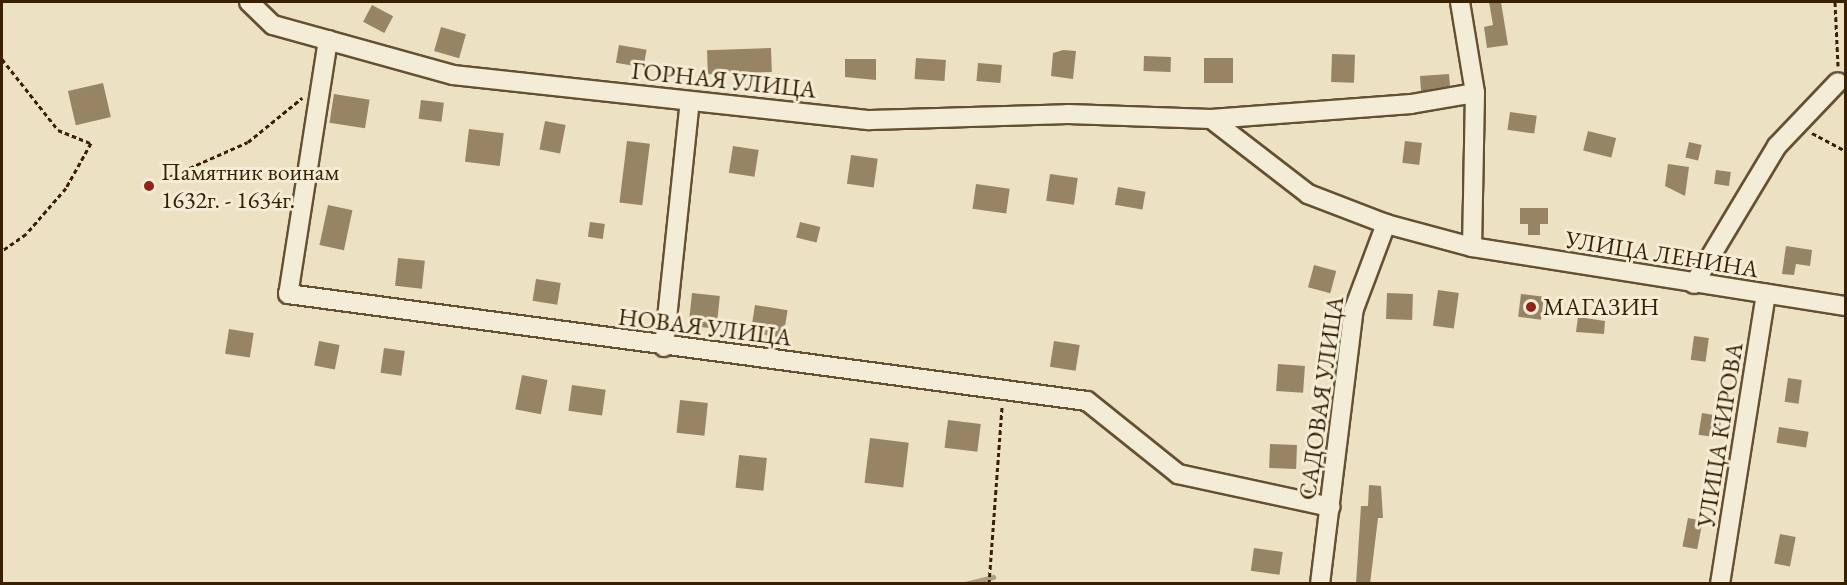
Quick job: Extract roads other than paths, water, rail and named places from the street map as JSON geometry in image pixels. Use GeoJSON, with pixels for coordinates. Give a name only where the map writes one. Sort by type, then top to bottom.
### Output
{"type":"FeatureCollection","features":[{"type":"Feature","properties":{"kind":"street","name":"ГОРНАЯ УЛИЦА"},"geometry":{"type":"LineString","coordinates":[[249,2],[273,25],[327,48],[453,75],[870,120],[1068,114],[1211,119],[1411,104],[1475,93]]}},
{"type":"Feature","properties":{"kind":"street"},"geometry":{"type":"LineString","coordinates":[[1460,2],[1475,93],[1472,247]]}},
{"type":"Feature","properties":{"kind":"street","name":"НОВАЯ УЛИЦА"},"geometry":{"type":"LineString","coordinates":[[327,48],[288,294],[664,347],[1003,387],[1087,401],[1178,474],[1330,507]]}},
{"type":"Feature","properties":{"kind":"street"},"geometry":{"type":"LineString","coordinates":[[1694,284],[1777,146],[1838,82]]}},
{"type":"Feature","properties":{"kind":"street"},"geometry":{"type":"LineString","coordinates":[[664,347],[690,101]]}},
{"type":"Feature","properties":{"kind":"street","name":"УЛИЦА ЛЕНИНА"},"geometry":{"type":"LineString","coordinates":[[1211,119],[1308,194],[1386,224],[1472,247],[1694,284],[1845,306]]}},
{"type":"Feature","properties":{"kind":"street","name":"САДОВАЯ УЛИЦА"},"geometry":{"type":"LineString","coordinates":[[1320,584],[1354,309],[1386,224]]}},
{"type":"Feature","properties":{"kind":"street","name":"УЛИЦА КИРОВА"},"geometry":{"type":"LineString","coordinates":[[1720,584],[1766,294]]}},
{"type":"Feature","properties":{"kind":"waterway"},"geometry":{"type":"LineString","coordinates":[[965,584],[993,577]]}},
{"type":"Feature","properties":{"kind":"place","name":"Памятник воинам 1632г. - 1634г."},"geometry":{"type":"Point","coordinates":[149,186]}},
{"type":"Feature","properties":{"kind":"place","name":"МАГАЗИН"},"geometry":{"type":"Point","coordinates":[1531,307]}}]}
